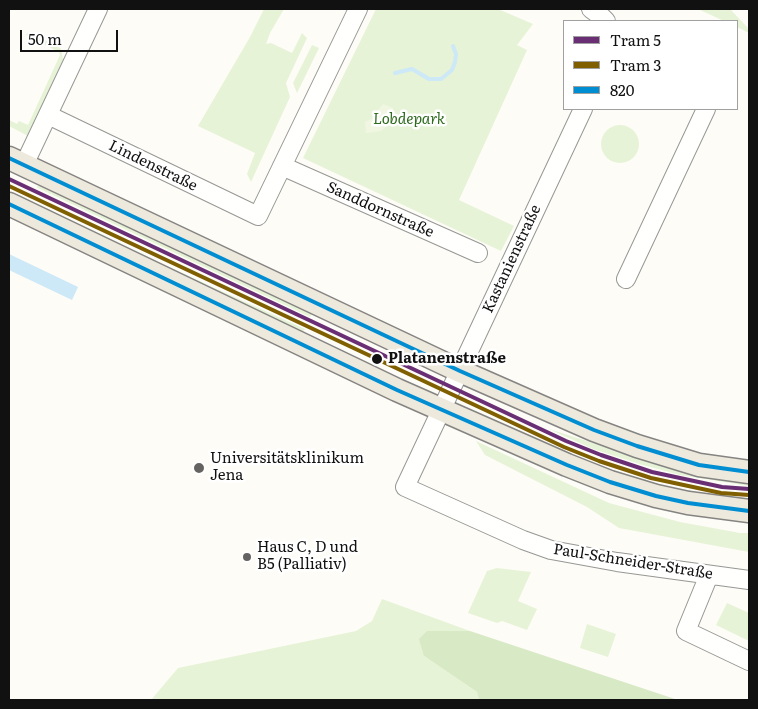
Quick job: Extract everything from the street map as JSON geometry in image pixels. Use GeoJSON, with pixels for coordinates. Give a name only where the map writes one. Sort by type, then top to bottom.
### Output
{"type":"FeatureCollection","features":[{"type":"Feature","properties":{"kind":"main road"},"geometry":{"type":"LineString","coordinates":[[16,162],[460,371],[594,430],[637,446],[699,465],[749,472]]}},
{"type":"Feature","properties":{"kind":"main road"},"geometry":{"type":"LineString","coordinates":[[9,204],[441,410],[567,465],[632,490],[688,503],[749,511]]}},
{"type":"Feature","properties":{"kind":"street"},"geometry":{"type":"LineString","coordinates":[[16,162],[48,116],[98,9]]}},
{"type":"Feature","properties":{"kind":"street"},"geometry":{"type":"LineString","coordinates":[[282,166],[358,9]]}},
{"type":"Feature","properties":{"kind":"street"},"geometry":{"type":"LineString","coordinates":[[591,9],[605,20]]}},
{"type":"Feature","properties":{"kind":"street","name":"Kastanienstraße"},"geometry":{"type":"LineString","coordinates":[[441,410],[584,110]]}},
{"type":"Feature","properties":{"kind":"street"},"geometry":{"type":"LineString","coordinates":[[626,279],[706,110]]}},
{"type":"Feature","properties":{"kind":"street","name":"Lindenstraße"},"geometry":{"type":"LineString","coordinates":[[48,116],[258,216],[282,166]]}},
{"type":"Feature","properties":{"kind":"street","name":"Sanddornstraße"},"geometry":{"type":"LineString","coordinates":[[282,166],[478,253]]}},
{"type":"Feature","properties":{"kind":"street","name":"Paul-Schneider-Straße"},"geometry":{"type":"LineString","coordinates":[[441,410],[404,487],[523,540],[551,550],[749,580]]}},
{"type":"Feature","properties":{"kind":"street"},"geometry":{"type":"LineString","coordinates":[[709,575],[686,631],[749,661]]}},
{"type":"Feature","properties":{"kind":"green space"},"geometry":{"type":"Polygon","coordinates":[[[264,9],[284,9],[266,44],[271,43],[292,53],[302,33],[307,38],[286,83],[290,97],[251,182],[247,174],[255,153],[198,126],[250,37],[264,9]]]}},
{"type":"Feature","properties":{"kind":"green space","name":"Lobdepark"},"geometry":{"type":"Polygon","coordinates":[[[376,9],[498,9],[533,24],[517,45],[527,50],[459,200],[514,226],[501,251],[303,158],[376,9]]]}},
{"type":"Feature","properties":{"kind":"green space"},"geometry":{"type":"Polygon","coordinates":[[[698,9],[730,9],[749,29],[749,33],[738,28],[738,20],[722,20],[698,9]]]}},
{"type":"Feature","properties":{"kind":"green space"},"geometry":{"type":"Polygon","coordinates":[[[28,32],[61,49],[63,59],[66,61],[30,137],[9,126],[9,120],[17,124],[19,121],[28,125],[60,55],[59,52],[26,35],[28,32]]]}},
{"type":"Feature","properties":{"kind":"green space"},"geometry":{"type":"Polygon","coordinates":[[[312,45],[319,48],[297,93],[293,83],[312,45]]]}},
{"type":"Feature","properties":{"kind":"green space"},"geometry":{"type":"Polygon","coordinates":[[[383,104],[393,108],[391,122],[381,131],[366,133],[365,122],[371,119],[383,104]]]}},
{"type":"Feature","properties":{"kind":"green space"},"geometry":{"type":"Polygon","coordinates":[[[620,125],[633,131],[639,144],[633,157],[620,163],[607,157],[601,144],[607,131],[620,125]]]}},
{"type":"Feature","properties":{"kind":"green space"},"geometry":{"type":"Polygon","coordinates":[[[44,184],[312,313],[310,317],[36,187],[44,184]]]}},
{"type":"Feature","properties":{"kind":"green space"},"geometry":{"type":"Polygon","coordinates":[[[29,201],[305,329],[302,333],[27,206],[29,201]]]}},
{"type":"Feature","properties":{"kind":"green space"},"geometry":{"type":"Polygon","coordinates":[[[549,429],[682,471],[749,482],[749,486],[680,475],[643,465],[593,449],[549,429]]]}},
{"type":"Feature","properties":{"kind":"green space"},"geometry":{"type":"Polygon","coordinates":[[[476,441],[609,503],[680,522],[749,533],[749,552],[619,528],[587,507],[485,455],[476,441]]]}},
{"type":"Feature","properties":{"kind":"green space"},"geometry":{"type":"Polygon","coordinates":[[[497,568],[531,572],[518,601],[537,609],[527,630],[502,621],[497,623],[468,613],[487,571],[497,568]]]}},
{"type":"Feature","properties":{"kind":"green space"},"geometry":{"type":"Polygon","coordinates":[[[382,599],[470,631],[427,631],[424,656],[477,692],[479,700],[151,700],[178,668],[356,631],[372,621],[382,599]]]}},
{"type":"Feature","properties":{"kind":"green space"},"geometry":{"type":"Polygon","coordinates":[[[727,603],[749,613],[749,641],[716,625],[727,603]]]}},
{"type":"Feature","properties":{"kind":"green space"},"geometry":{"type":"Polygon","coordinates":[[[587,624],[616,634],[608,657],[580,648],[587,624]]]}},
{"type":"Feature","properties":{"kind":"green space"},"geometry":{"type":"Polygon","coordinates":[[[427,631],[470,631],[678,700],[479,700],[477,692],[424,656],[419,639],[427,631]]]}},
{"type":"Feature","properties":{"kind":"water"},"geometry":{"type":"Polygon","coordinates":[[[9,254],[78,287],[72,300],[9,270],[9,254]]]}},
{"type":"Feature","properties":{"kind":"waterway"},"geometry":{"type":"LineString","coordinates":[[395,73],[412,69],[429,79],[441,79],[452,70],[455,62],[456,54],[453,46]]}},
{"type":"Feature","properties":{"kind":"tram line","name":"5"},"geometry":{"type":"LineString","coordinates":[[9,179],[566,441],[652,472],[722,487],[749,489]]}},
{"type":"Feature","properties":{"kind":"tram line","name":"3"},"geometry":{"type":"LineString","coordinates":[[9,186],[564,447],[651,478],[721,493],[749,495]]}},
{"type":"Feature","properties":{"kind":"transit line","name":"820"},"geometry":{"type":"LineString","coordinates":[[9,158],[460,371],[594,430],[637,446],[699,465],[749,472]]}},
{"type":"Feature","properties":{"kind":"transit line","name":"820"},"geometry":{"type":"LineString","coordinates":[[9,204],[397,390],[567,465],[610,482],[656,496],[688,503],[749,511]]}},
{"type":"Feature","properties":{"kind":"place","name":"Platanenstraße"},"geometry":{"type":"Point","coordinates":[377,359]}},
{"type":"Feature","properties":{"kind":"place","name":"Universitätsklinikum Jena"},"geometry":{"type":"Point","coordinates":[199,468]}},
{"type":"Feature","properties":{"kind":"place","name":"Haus C, D und B5 (Palliativ)"},"geometry":{"type":"Point","coordinates":[247,557]}}]}
